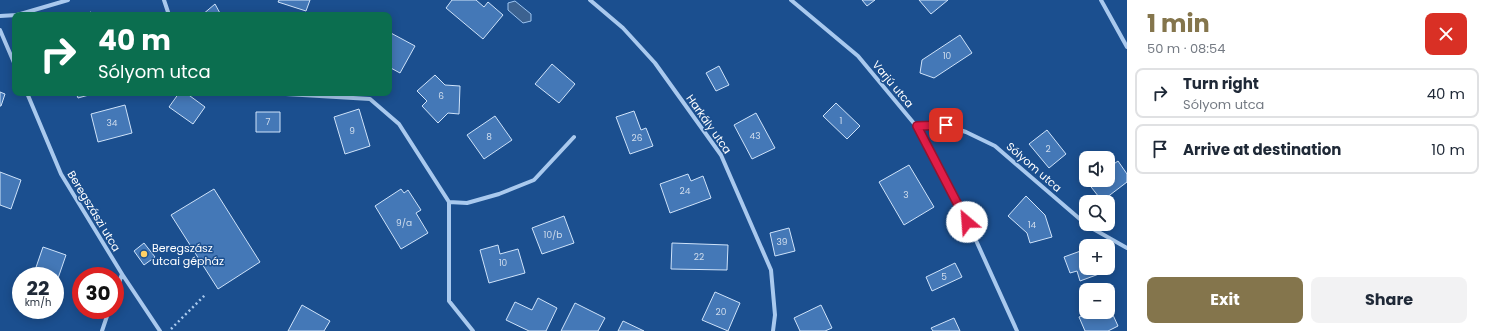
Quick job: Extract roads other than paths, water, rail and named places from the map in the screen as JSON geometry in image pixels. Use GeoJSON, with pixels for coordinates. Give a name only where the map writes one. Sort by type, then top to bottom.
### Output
{"type":"FeatureCollection","features":[{"type":"Feature","properties":{"kind":"street"},"geometry":{"type":"LineString","coordinates":[[24,12],[68,0]]}},
{"type":"Feature","properties":{"kind":"street"},"geometry":{"type":"LineString","coordinates":[[164,0],[168,12]]}},
{"type":"Feature","properties":{"kind":"street","name":"Harkály utca"},"geometry":{"type":"LineString","coordinates":[[590,0],[623,28],[655,63],[722,155],[771,270],[775,315],[774,331]]}},
{"type":"Feature","properties":{"kind":"street","name":"Varjú utca"},"geometry":{"type":"LineString","coordinates":[[791,0],[858,56],[917,126],[974,236],[1017,331]]}},
{"type":"Feature","properties":{"kind":"street"},"geometry":{"type":"LineString","coordinates":[[1101,0],[1127,47]]}},
{"type":"Feature","properties":{"kind":"street"},"geometry":{"type":"LineString","coordinates":[[0,16],[12,15]]}},
{"type":"Feature","properties":{"kind":"street"},"geometry":{"type":"LineString","coordinates":[[0,30],[12,58]]}},
{"type":"Feature","properties":{"kind":"street","name":"Beregszászi utca"},"geometry":{"type":"LineString","coordinates":[[28,96],[61,174],[118,267]]}},
{"type":"Feature","properties":{"kind":"street"},"geometry":{"type":"LineString","coordinates":[[319,96],[370,99],[399,124],[449,202],[448,301],[473,331]]}},
{"type":"Feature","properties":{"kind":"street","name":"Sólyom utca"},"geometry":{"type":"LineString","coordinates":[[917,126],[946,125],[966,132],[995,146],[1088,226],[1127,248]]}},
{"type":"Feature","properties":{"kind":"street"},"geometry":{"type":"LineString","coordinates":[[449,202],[467,203],[499,194],[534,180],[574,137]]}},
{"type":"Feature","properties":{"kind":"street","name":"Beregszászi utca"},"geometry":{"type":"LineString","coordinates":[[124,277],[160,331]]}},
{"type":"Feature","properties":{"kind":"street"},"geometry":{"type":"LineString","coordinates":[[102,331],[106,319]]}},
{"type":"Feature","properties":{"kind":"water"},"geometry":{"type":"Polygon","coordinates":[[[515,1],[531,14],[531,21],[523,23],[508,10],[508,3],[515,1]]]}},
{"type":"Feature","properties":{"kind":"place","name":"Beregszász utcai gépház"},"geometry":{"type":"Point","coordinates":[144,254]}}]}
